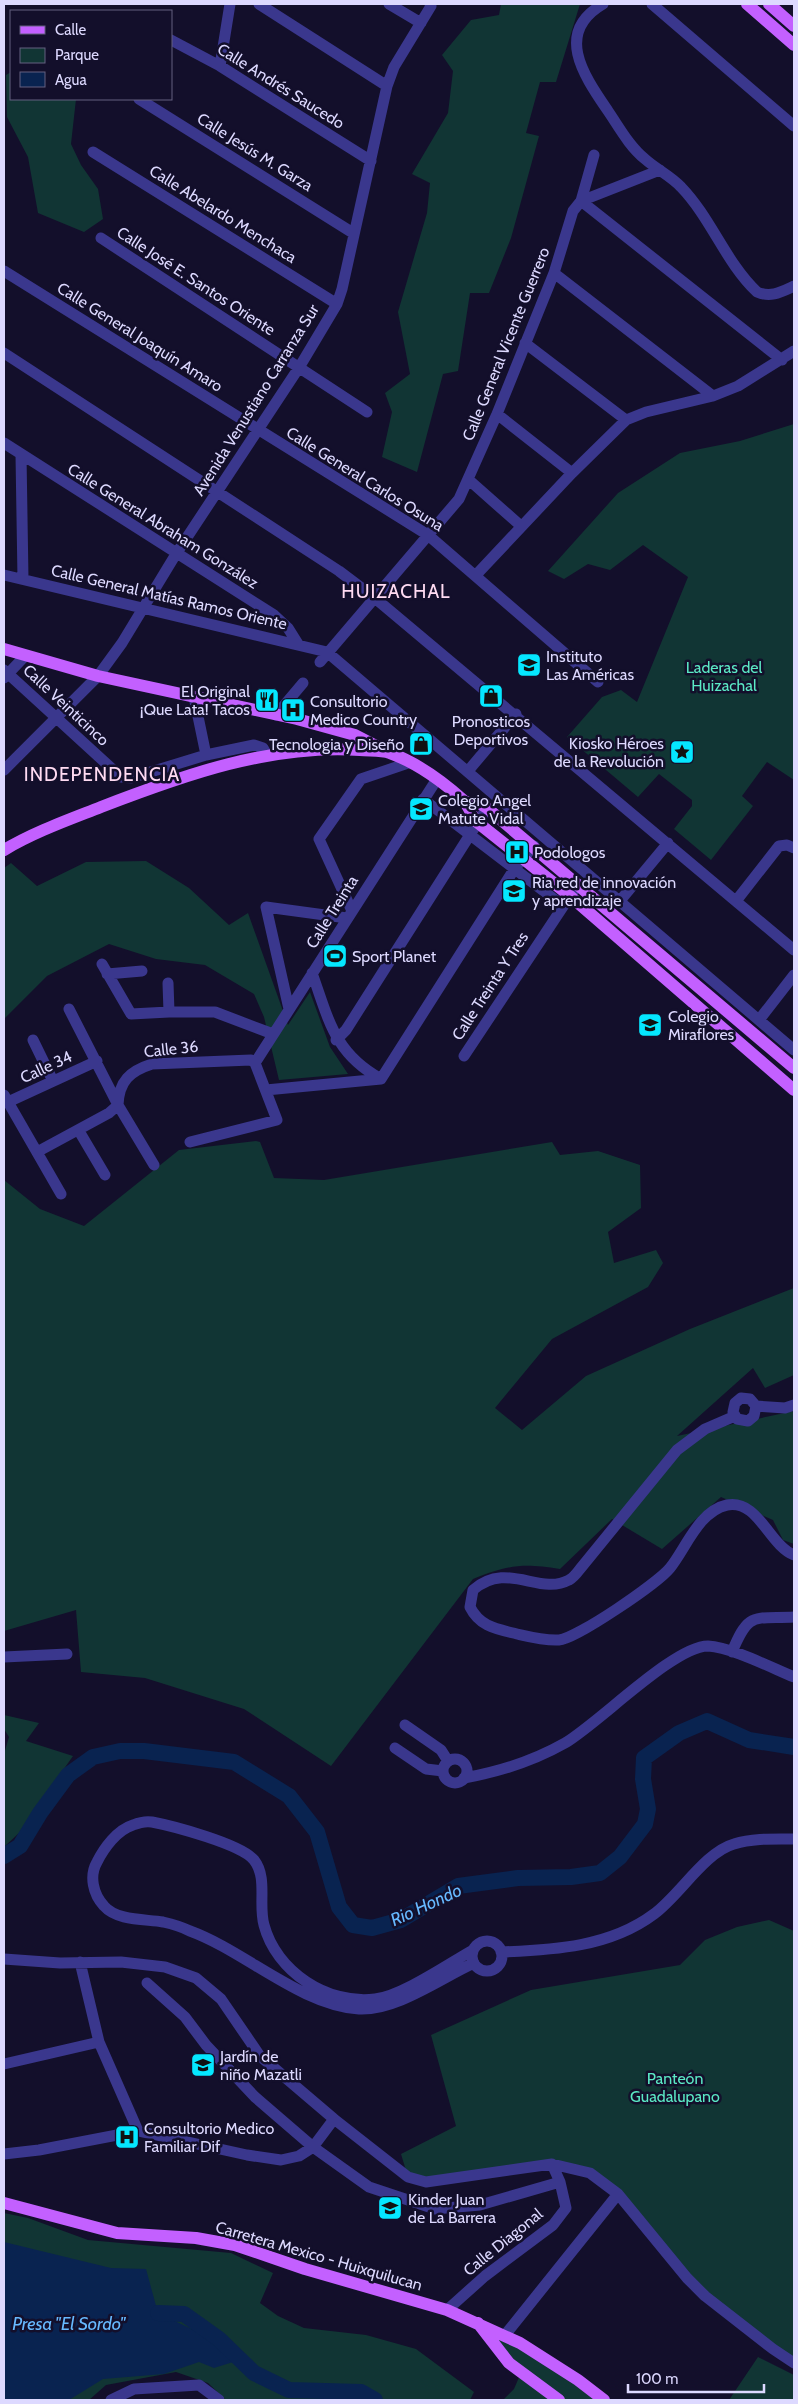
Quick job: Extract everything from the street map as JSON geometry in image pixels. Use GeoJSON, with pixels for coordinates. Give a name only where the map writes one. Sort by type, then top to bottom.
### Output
{"type":"FeatureCollection","features":[{"type":"Feature","properties":{"kind":"main road"},"geometry":{"type":"LineString","coordinates":[[747,4],[794,45]]}},
{"type":"Feature","properties":{"kind":"main road"},"geometry":{"type":"LineString","coordinates":[[769,4],[794,26]]}},
{"type":"Feature","properties":{"kind":"main road"},"geometry":{"type":"LineString","coordinates":[[4,649],[98,676],[276,715],[356,735],[411,762],[437,779],[465,802],[471,815],[520,863],[794,1090]]}},
{"type":"Feature","properties":{"kind":"main road"},"geometry":{"type":"LineString","coordinates":[[4,850],[25,837],[141,792],[211,768],[267,755],[303,750],[341,749],[388,752]]}},
{"type":"Feature","properties":{"kind":"main road"},"geometry":{"type":"LineString","coordinates":[[465,802],[479,803],[487,808],[794,1068]]}},
{"type":"Feature","properties":{"kind":"main road","name":"Carretera Mexico - Huixquilucan"},"geometry":{"type":"LineString","coordinates":[[4,2203],[117,2233],[196,2238],[235,2245],[305,2269],[447,2310],[477,2321],[546,2358],[604,2400]]}},
{"type":"Feature","properties":{"kind":"main road"},"geometry":{"type":"LineString","coordinates":[[477,2321],[509,2363],[559,2400]]}},
{"type":"Feature","properties":{"kind":"street"},"geometry":{"type":"LineString","coordinates":[[220,66],[230,4]]}},
{"type":"Feature","properties":{"kind":"street"},"geometry":{"type":"LineString","coordinates":[[259,4],[387,86]]}},
{"type":"Feature","properties":{"kind":"street"},"geometry":{"type":"LineString","coordinates":[[389,4],[421,23]]}},
{"type":"Feature","properties":{"kind":"street","name":"Avenida Venustiano Carranza Sur"},"geometry":{"type":"LineString","coordinates":[[4,770],[98,676],[176,554],[259,430],[337,304],[342,289],[387,86],[394,67],[421,23],[430,4]]}},
{"type":"Feature","properties":{"kind":"street"},"geometry":{"type":"LineString","coordinates":[[604,4],[590,14],[581,28],[576,42],[577,58],[583,74],[630,144],[644,159],[681,186],[757,292],[765,295],[774,295],[794,286]]}},
{"type":"Feature","properties":{"kind":"street"},"geometry":{"type":"LineString","coordinates":[[652,4],[794,126]]}},
{"type":"Feature","properties":{"kind":"street","name":"Calle Andrés Saucedo"},"geometry":{"type":"LineString","coordinates":[[172,41],[220,66],[371,161]]}},
{"type":"Feature","properties":{"kind":"street","name":"Calle Jesús M. Garza"},"geometry":{"type":"LineString","coordinates":[[141,100],[353,234]]}},
{"type":"Feature","properties":{"kind":"street","name":"Calle Abelardo Menchaca"},"geometry":{"type":"LineString","coordinates":[[93,152],[337,304]]}},
{"type":"Feature","properties":{"kind":"street","name":"Calle General Vicente Guerrero"},"geometry":{"type":"LineString","coordinates":[[323,657],[376,598],[459,499],[497,414],[554,273],[573,212],[582,201],[594,154]]}},
{"type":"Feature","properties":{"kind":"street"},"geometry":{"type":"LineString","coordinates":[[660,170],[582,201],[782,360]]}},
{"type":"Feature","properties":{"kind":"street","name":"Calle José E. Santos Oriente"},"geometry":{"type":"LineString","coordinates":[[100,238],[300,366],[366,412]]}},
{"type":"Feature","properties":{"kind":"street","name":"Calle General Joaquín Amaro"},"geometry":{"type":"LineString","coordinates":[[4,272],[259,430]]}},
{"type":"Feature","properties":{"kind":"street"},"geometry":{"type":"LineString","coordinates":[[554,273],[713,396]]}},
{"type":"Feature","properties":{"kind":"street"},"geometry":{"type":"LineString","coordinates":[[525,343],[626,420]]}},
{"type":"Feature","properties":{"kind":"street"},"geometry":{"type":"LineString","coordinates":[[476,575],[572,473],[626,420],[646,412],[713,396],[738,386],[794,351]]}},
{"type":"Feature","properties":{"kind":"street"},"geometry":{"type":"LineString","coordinates":[[4,353],[339,571],[376,598],[794,950]]}},
{"type":"Feature","properties":{"kind":"street"},"geometry":{"type":"LineString","coordinates":[[497,414],[572,473]]}},
{"type":"Feature","properties":{"kind":"street","name":"Calle General Carlos Osuna"},"geometry":{"type":"LineString","coordinates":[[259,430],[428,536],[476,575],[598,682]]}},
{"type":"Feature","properties":{"kind":"street","name":"Calle General Abraham González"},"geometry":{"type":"LineString","coordinates":[[4,443],[274,615],[288,628],[298,644]]}},
{"type":"Feature","properties":{"kind":"street"},"geometry":{"type":"LineString","coordinates":[[21,455],[23,578]]}},
{"type":"Feature","properties":{"kind":"street"},"geometry":{"type":"LineString","coordinates":[[468,480],[521,526]]}},
{"type":"Feature","properties":{"kind":"street","name":"Calle General Matías Ramos Oriente"},"geometry":{"type":"LineString","coordinates":[[4,575],[298,644],[323,657]]}},
{"type":"Feature","properties":{"kind":"street"},"geometry":{"type":"LineString","coordinates":[[5,674],[25,656]]}},
{"type":"Feature","properties":{"kind":"street"},"geometry":{"type":"LineString","coordinates":[[323,657],[468,771],[794,1050]]}},
{"type":"Feature","properties":{"kind":"street","name":"Calle Veinticinco"},"geometry":{"type":"LineString","coordinates":[[5,674],[55,717],[116,774],[131,778],[206,755]]}},
{"type":"Feature","properties":{"kind":"street"},"geometry":{"type":"LineString","coordinates":[[276,715],[302,683]]}},
{"type":"Feature","properties":{"kind":"street"},"geometry":{"type":"LineString","coordinates":[[194,697],[206,755],[254,745],[263,748],[267,755]]}},
{"type":"Feature","properties":{"kind":"street"},"geometry":{"type":"LineString","coordinates":[[468,771],[516,714]]}},
{"type":"Feature","properties":{"kind":"street"},"geometry":{"type":"LineString","coordinates":[[289,1009],[266,907],[349,914],[319,839],[361,779],[411,762]]}},
{"type":"Feature","properties":{"kind":"street","name":"Calle Treinta"},"geometry":{"type":"LineString","coordinates":[[255,1063],[422,799],[437,779]]}},
{"type":"Feature","properties":{"kind":"street"},"geometry":{"type":"LineString","coordinates":[[422,799],[470,834],[520,863]]}},
{"type":"Feature","properties":{"kind":"street"},"geometry":{"type":"LineString","coordinates":[[336,1040],[346,1030],[487,808]]}},
{"type":"Feature","properties":{"kind":"street"},"geometry":{"type":"LineString","coordinates":[[619,902],[668,843]]}},
{"type":"Feature","properties":{"kind":"street"},"geometry":{"type":"LineString","coordinates":[[380,1079],[520,863],[534,846]]}},
{"type":"Feature","properties":{"kind":"street"},"geometry":{"type":"LineString","coordinates":[[736,901],[779,846],[793,847]]}},
{"type":"Feature","properties":{"kind":"street","name":"Calle Treinta Y Tres"},"geometry":{"type":"LineString","coordinates":[[464,1056],[578,884]]}},
{"type":"Feature","properties":{"kind":"street"},"geometry":{"type":"LineString","coordinates":[[142,971],[104,969],[130,1013],[134,1015],[169,1012],[215,1012],[273,1034]]}},
{"type":"Feature","properties":{"kind":"street"},"geometry":{"type":"LineString","coordinates":[[312,973],[336,1040],[363,1069],[380,1079]]}},
{"type":"Feature","properties":{"kind":"street"},"geometry":{"type":"LineString","coordinates":[[759,1020],[794,974]]}},
{"type":"Feature","properties":{"kind":"street"},"geometry":{"type":"LineString","coordinates":[[168,983],[169,1012]]}},
{"type":"Feature","properties":{"kind":"street"},"geometry":{"type":"LineString","coordinates":[[69,1009],[118,1105],[154,1165]]}},
{"type":"Feature","properties":{"kind":"street"},"geometry":{"type":"LineString","coordinates":[[33,1040],[53,1081]]}},
{"type":"Feature","properties":{"kind":"street","name":"Calle 36"},"geometry":{"type":"LineString","coordinates":[[118,1105],[119,1093],[128,1074],[152,1064],[251,1060],[255,1063]]}},
{"type":"Feature","properties":{"kind":"street","name":"Calle 34"},"geometry":{"type":"LineString","coordinates":[[6,1099],[53,1081],[97,1061]]}},
{"type":"Feature","properties":{"kind":"street"},"geometry":{"type":"LineString","coordinates":[[190,1142],[277,1120],[255,1063]]}},
{"type":"Feature","properties":{"kind":"street"},"geometry":{"type":"LineString","coordinates":[[266,1090],[380,1079]]}},
{"type":"Feature","properties":{"kind":"street"},"geometry":{"type":"LineString","coordinates":[[6,1099],[61,1194]]}},
{"type":"Feature","properties":{"kind":"street"},"geometry":{"type":"LineString","coordinates":[[37,1152],[79,1131],[118,1105]]}},
{"type":"Feature","properties":{"kind":"street"},"geometry":{"type":"LineString","coordinates":[[79,1131],[105,1175]]}},
{"type":"Feature","properties":{"kind":"street"},"geometry":{"type":"LineString","coordinates":[[750,1399],[756,1406],[756,1413],[752,1419],[744,1421],[735,1416],[733,1407],[737,1400],[750,1399]]}},
{"type":"Feature","properties":{"kind":"street"},"geometry":{"type":"LineString","coordinates":[[756,1406],[785,1408],[794,1405]]}},
{"type":"Feature","properties":{"kind":"street"},"geometry":{"type":"LineString","coordinates":[[735,1416],[705,1429],[677,1450],[580,1570],[568,1580],[555,1584],[503,1577],[491,1579],[473,1590],[470,1607],[481,1622],[492,1628],[520,1635],[559,1640],[578,1634],[669,1570],[698,1527],[713,1511],[728,1504],[744,1507],[754,1513],[779,1546],[794,1555]]}},
{"type":"Feature","properties":{"kind":"street"},"geometry":{"type":"LineString","coordinates":[[732,1652],[742,1628],[747,1623],[753,1620],[794,1617]]}},
{"type":"Feature","properties":{"kind":"street"},"geometry":{"type":"LineString","coordinates":[[405,1726],[441,1750],[446,1766],[446,1779],[454,1782],[464,1778],[487,1774],[565,1743],[671,1661],[691,1650],[708,1646],[732,1652],[794,1677]]}},
{"type":"Feature","properties":{"kind":"street"},"geometry":{"type":"LineString","coordinates":[[4,1657],[67,1654]]}},
{"type":"Feature","properties":{"kind":"street"},"geometry":{"type":"LineString","coordinates":[[395,1748],[426,1769],[446,1766],[456,1759],[464,1762],[467,1770],[464,1778]]}},
{"type":"Feature","properties":{"kind":"street"},"geometry":{"type":"LineString","coordinates":[[473,1950],[474,1963],[481,1969],[494,1968],[500,1961],[501,1952],[496,1944],[488,1941],[479,1943],[473,1950],[396,1992],[375,1999],[333,1995],[310,1984],[286,1967],[271,1944],[260,1908],[262,1878],[255,1862],[246,1853],[233,1846],[149,1822],[132,1825],[116,1836],[102,1852],[94,1867],[92,1881],[97,1895],[105,1908],[118,1915],[165,1922],[198,1934],[267,1972],[335,2006],[361,2009],[380,2007],[401,2000],[474,1963]]}},
{"type":"Feature","properties":{"kind":"street"},"geometry":{"type":"LineString","coordinates":[[501,1952],[549,1950],[586,1944],[607,1938],[654,1914],[711,1857],[732,1844],[751,1840],[794,1839]]}},
{"type":"Feature","properties":{"kind":"street"},"geometry":{"type":"LineString","coordinates":[[4,1959],[60,1963],[122,1962],[165,1967],[196,1978],[221,1999],[260,2056],[334,2119],[408,2177],[426,2182],[552,2164],[590,2173],[618,2194],[693,2284],[773,2349],[794,2363]]}},
{"type":"Feature","properties":{"kind":"street"},"geometry":{"type":"LineString","coordinates":[[80,1962],[99,2042],[138,2131]]}},
{"type":"Feature","properties":{"kind":"street"},"geometry":{"type":"LineString","coordinates":[[147,1983],[185,2017],[206,2045],[255,2096],[313,2147],[369,2187],[435,2209],[480,2205],[560,2182]]}},
{"type":"Feature","properties":{"kind":"street"},"geometry":{"type":"LineString","coordinates":[[4,2064],[99,2042]]}},
{"type":"Feature","properties":{"kind":"street"},"geometry":{"type":"LineString","coordinates":[[4,2154],[39,2150],[138,2131],[247,2155],[281,2160],[299,2156],[313,2147],[334,2119]]}},
{"type":"Feature","properties":{"kind":"street","name":"Calle Diagonal"},"geometry":{"type":"LineString","coordinates":[[447,2310],[485,2276],[553,2225],[566,2208],[560,2182],[552,2164]]}},
{"type":"Feature","properties":{"kind":"street"},"geometry":{"type":"LineString","coordinates":[[505,2335],[618,2194]]}},
{"type":"Feature","properties":{"kind":"street"},"geometry":{"type":"LineString","coordinates":[[111,2400],[134,2389],[199,2385],[216,2399]]}},
{"type":"Feature","properties":{"kind":"green space"},"geometry":{"type":"Polygon","coordinates":[[[501,4],[580,4],[556,82],[540,82],[526,133],[539,136],[511,238],[489,293],[470,293],[458,371],[443,374],[417,472],[382,457],[392,412],[385,393],[410,374],[398,312],[427,213],[430,183],[412,174],[448,113],[453,71],[442,55],[471,20],[499,15],[501,4]]]}},
{"type":"Feature","properties":{"kind":"green space"},"geometry":{"type":"Polygon","coordinates":[[[10,73],[10,100],[76,100],[71,144],[81,165],[98,189],[103,219],[84,232],[38,213],[28,157],[7,117],[6,75],[10,73]]]}},
{"type":"Feature","properties":{"kind":"green space","name":"Laderas del Huizachal"},"geometry":{"type":"Polygon","coordinates":[[[794,424],[794,780],[767,762],[742,796],[753,806],[711,860],[674,829],[692,806],[692,800],[659,774],[638,797],[567,737],[602,697],[621,690],[637,702],[688,577],[643,545],[610,570],[588,564],[564,579],[548,571],[618,493],[680,453],[740,441],[794,424]]]}},
{"type":"Feature","properties":{"kind":"green space"},"geometry":{"type":"Polygon","coordinates":[[[146,861],[189,888],[229,925],[248,913],[288,1025],[310,992],[330,1047],[348,1074],[279,1080],[264,1017],[254,994],[205,965],[156,959],[109,944],[47,976],[4,1019],[4,868],[11,863],[37,886],[86,862],[146,861]]]}},
{"type":"Feature","properties":{"kind":"green space"},"geometry":{"type":"Polygon","coordinates":[[[260,1142],[274,1178],[324,1180],[552,1142],[560,1155],[598,1151],[640,1165],[641,1208],[608,1232],[614,1263],[656,1250],[663,1263],[648,1287],[552,1339],[495,1408],[522,1430],[586,1376],[690,1329],[794,1288],[794,1375],[765,1388],[753,1368],[677,1436],[794,1411],[794,1544],[783,1540],[773,1520],[721,1497],[662,1549],[612,1519],[560,1569],[535,1566],[506,1568],[473,1579],[331,1766],[244,1709],[145,1678],[81,1672],[76,1610],[4,1631],[4,1180],[40,1209],[84,1226],[179,1150],[260,1142]]]}},
{"type":"Feature","properties":{"kind":"green space"},"geometry":{"type":"Polygon","coordinates":[[[4,1715],[39,1723],[26,1741],[73,1756],[19,1833],[4,1847],[4,1754],[9,1737],[4,1729],[4,1715]]]}},
{"type":"Feature","properties":{"kind":"green space","name":"Panteón Guadalupano"},"geometry":{"type":"Polygon","coordinates":[[[769,1920],[794,1931],[794,2363],[705,2296],[657,2239],[590,2173],[552,2164],[426,2182],[408,2177],[401,2154],[456,2126],[431,2035],[531,1990],[680,1965],[705,1940],[737,1927],[769,1920]]]}},
{"type":"Feature","properties":{"kind":"green space"},"geometry":{"type":"Polygon","coordinates":[[[4,2213],[28,2218],[88,2240],[231,2253],[273,2273],[260,2303],[278,2316],[304,2328],[366,2335],[416,2349],[474,2392],[470,2400],[226,2400],[208,2383],[176,2372],[106,2385],[89,2400],[4,2400],[4,2213]]]}},
{"type":"Feature","properties":{"kind":"green space"},"geometry":{"type":"Polygon","coordinates":[[[490,2334],[545,2363],[595,2400],[503,2400],[514,2389],[523,2368],[511,2359],[490,2334]]]}},
{"type":"Feature","properties":{"kind":"green space"},"geometry":{"type":"Polygon","coordinates":[[[758,2357],[794,2375],[794,2400],[729,2400],[758,2357]]]}},
{"type":"Feature","properties":{"kind":"water","name":"Presa \"El Sordo\""},"geometry":{"type":"Polygon","coordinates":[[[4,2242],[111,2268],[146,2269],[158,2313],[202,2334],[233,2362],[214,2368],[199,2362],[164,2374],[103,2379],[69,2400],[4,2400],[4,2242]]]}},
{"type":"Feature","properties":{"kind":"waterway","name":"Rio Hondo"},"geometry":{"type":"LineString","coordinates":[[4,1856],[20,1846],[40,1813],[68,1775],[93,1757],[120,1751],[144,1751],[234,1762],[289,1796],[317,1832],[339,1907],[353,1925],[372,1928],[401,1920],[458,1886],[518,1878],[571,1877],[600,1873],[620,1857],[645,1824],[648,1809],[643,1779],[644,1758],[679,1733],[707,1721],[749,1740],[794,1747]]}},
{"type":"Feature","properties":{"kind":"waterway"},"geometry":{"type":"LineString","coordinates":[[158,2313],[184,2314],[219,2339],[254,2373],[289,2390],[361,2392],[375,2400]]}},
{"type":"Feature","properties":{"kind":"place","name":"Instituto Las Américas"},"geometry":{"type":"Point","coordinates":[529,665]}},
{"type":"Feature","properties":{"kind":"place","name":"Pronosticos Deportivos"},"geometry":{"type":"Point","coordinates":[491,696]}},
{"type":"Feature","properties":{"kind":"place","name":"El Original ¡Que Lata! Tacos"},"geometry":{"type":"Point","coordinates":[267,700]}},
{"type":"Feature","properties":{"kind":"place","name":"Consultorio Medico Country"},"geometry":{"type":"Point","coordinates":[293,710]}},
{"type":"Feature","properties":{"kind":"place","name":"Tecnologia y Diseño"},"geometry":{"type":"Point","coordinates":[421,744]}},
{"type":"Feature","properties":{"kind":"place","name":"Kiosko Héroes de la Revolución"},"geometry":{"type":"Point","coordinates":[682,752]}},
{"type":"Feature","properties":{"kind":"place","name":"Colegio Angel Matute Vidal"},"geometry":{"type":"Point","coordinates":[421,809]}},
{"type":"Feature","properties":{"kind":"place","name":"Podologos"},"geometry":{"type":"Point","coordinates":[517,852]}},
{"type":"Feature","properties":{"kind":"place","name":"Ria red de innovación y aprendizaje"},"geometry":{"type":"Point","coordinates":[514,891]}},
{"type":"Feature","properties":{"kind":"place","name":"Sport Planet"},"geometry":{"type":"Point","coordinates":[335,956]}},
{"type":"Feature","properties":{"kind":"place","name":"Colegio Miraflores"},"geometry":{"type":"Point","coordinates":[650,1025]}},
{"type":"Feature","properties":{"kind":"place","name":"Jardín de niño Mazatli"},"geometry":{"type":"Point","coordinates":[203,2065]}},
{"type":"Feature","properties":{"kind":"place","name":"Consultorio Medico Familiar Dif"},"geometry":{"type":"Point","coordinates":[127,2137]}},
{"type":"Feature","properties":{"kind":"place","name":"Kinder Juan de La Barrera"},"geometry":{"type":"Point","coordinates":[390,2208]}},
{"type":"Feature","properties":{"kind":"district","name":"HUIZACHAL"},"geometry":{"type":"Point","coordinates":[396,591]}},
{"type":"Feature","properties":{"kind":"district","name":"INDEPENDENCIA"},"geometry":{"type":"Point","coordinates":[102,774]}}]}
